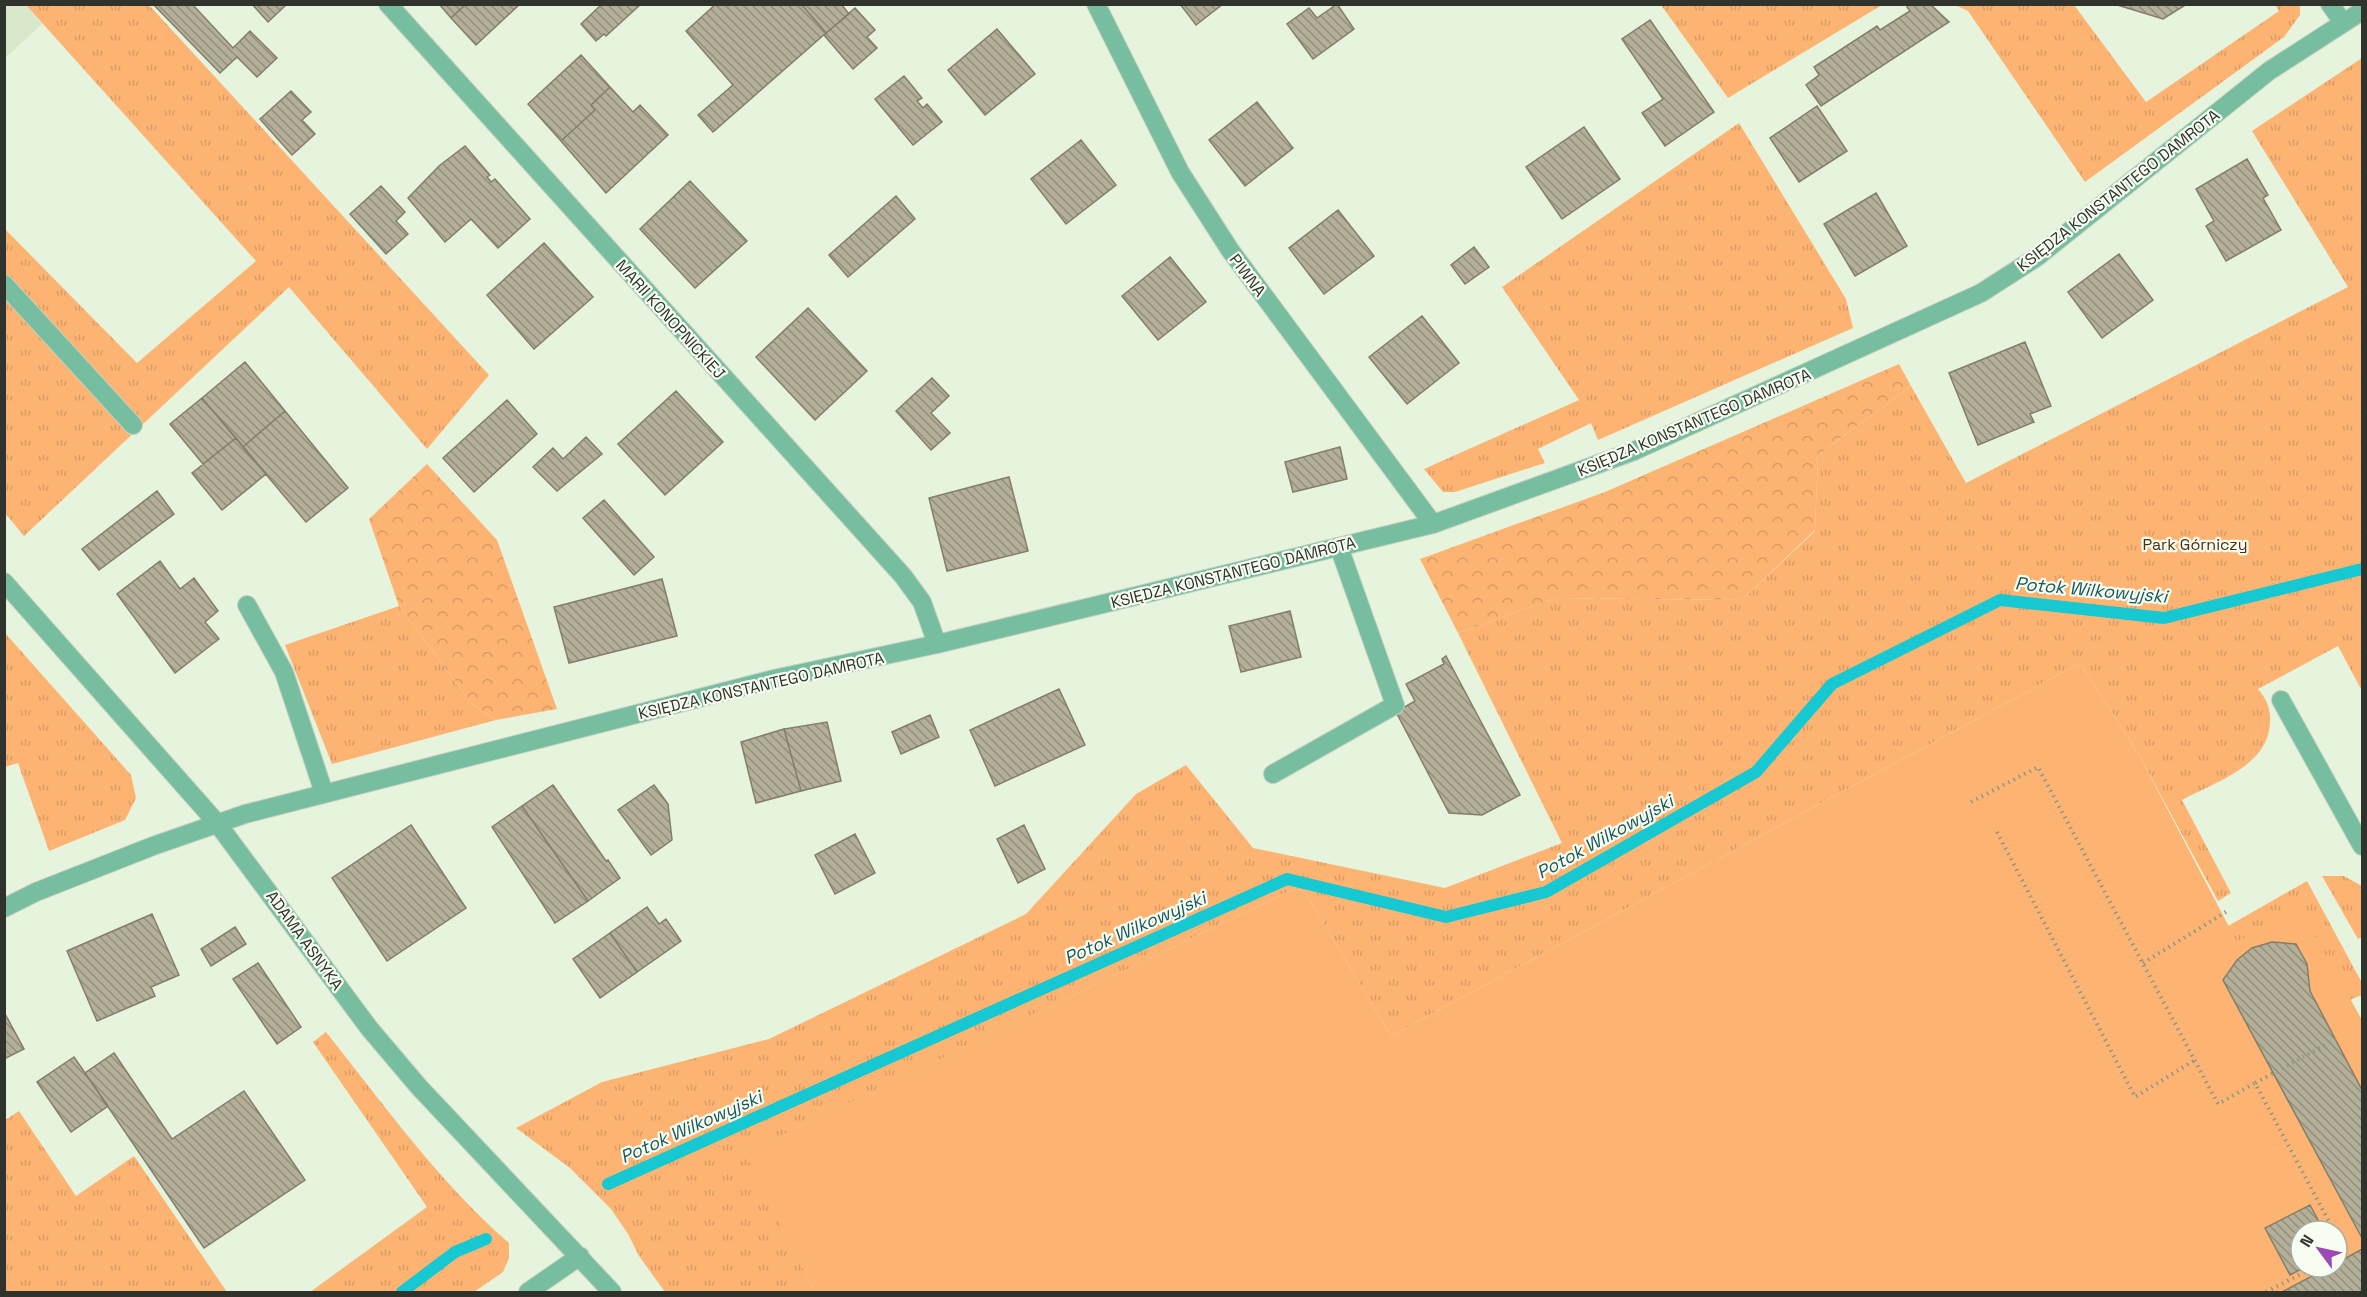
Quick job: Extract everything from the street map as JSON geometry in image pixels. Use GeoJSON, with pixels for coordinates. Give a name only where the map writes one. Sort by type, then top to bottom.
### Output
{"type":"FeatureCollection","features":[{"type":"Feature","properties":{"kind":"street","name":"MARII KONOPNICKIEJ"},"geometry":{"type":"LineString","coordinates":[[388,4],[903,576],[922,602],[937,644]]}},
{"type":"Feature","properties":{"kind":"street","name":"PIWNA"},"geometry":{"type":"LineString","coordinates":[[1096,4],[1180,172],[1230,250],[1433,524]]}},
{"type":"Feature","properties":{"kind":"street"},"geometry":{"type":"LineString","coordinates":[[2330,4],[2342,21]]}},
{"type":"Feature","properties":{"kind":"street","name":"KSIĘDZA KONSTANTEGO DAMROTA"},"geometry":{"type":"LineString","coordinates":[[4,908],[36,892],[217,823],[324,793],[774,680],[937,644],[1433,524],[1634,451],[1981,293],[2037,257],[2269,71],[2342,21],[2362,11]]}},
{"type":"Feature","properties":{"kind":"street"},"geometry":{"type":"LineString","coordinates":[[4,285],[133,425]]}},
{"type":"Feature","properties":{"kind":"street"},"geometry":{"type":"LineString","coordinates":[[1273,774],[1395,705],[1339,547]]}},
{"type":"Feature","properties":{"kind":"street","name":"ADAMA ASNYKA"},"geometry":{"type":"LineString","coordinates":[[4,582],[217,823],[369,1028],[419,1087],[580,1256],[612,1293]]}},
{"type":"Feature","properties":{"kind":"street"},"geometry":{"type":"LineString","coordinates":[[247,605],[284,672],[324,793]]}},
{"type":"Feature","properties":{"kind":"street"},"geometry":{"type":"LineString","coordinates":[[2281,700],[2362,846]]}},
{"type":"Feature","properties":{"kind":"street"},"geometry":{"type":"LineString","coordinates":[[528,1293],[580,1256]]}},
{"type":"Feature","properties":{"kind":"path"},"geometry":{"type":"LineString","coordinates":[[1971,802],[2038,767],[2218,1104],[2336,1040]]}},
{"type":"Feature","properties":{"kind":"path"},"geometry":{"type":"LineString","coordinates":[[1996,832],[2135,1097],[2195,1060]]}},
{"type":"Feature","properties":{"kind":"path"},"geometry":{"type":"LineString","coordinates":[[2143,963],[2226,912]]}},
{"type":"Feature","properties":{"kind":"path"},"geometry":{"type":"LineString","coordinates":[[2255,1083],[2328,1219]]}},
{"type":"Feature","properties":{"kind":"path"},"geometry":{"type":"LineString","coordinates":[[2266,1293],[2292,1279]]}},
{"type":"Feature","properties":{"kind":"shaded area"},"geometry":{"type":"Polygon","coordinates":[[[5,5],[26,5],[42,24],[5,58],[5,5]]]}},
{"type":"Feature","properties":{"kind":"green space"},"geometry":{"type":"Polygon","coordinates":[[[26,5],[149,5],[489,375],[427,449],[289,287],[24,536],[5,513],[4,228],[137,363],[256,261],[26,5]]]}},
{"type":"Feature","properties":{"kind":"green space"},"geometry":{"type":"Polygon","coordinates":[[[1661,5],[1882,5],[1728,98],[1661,5]]]}},
{"type":"Feature","properties":{"kind":"green space"},"geometry":{"type":"Polygon","coordinates":[[[1955,5],[2074,5],[2146,102],[2279,11],[2275,5],[2300,5],[2300,15],[2284,37],[2085,182],[1968,11],[1955,5]]]}},
{"type":"Feature","properties":{"kind":"green space","name":"Park Górniczy"},"geometry":{"type":"Polygon","coordinates":[[[2362,58],[2362,691],[2338,646],[2258,689],[2270,713],[2267,737],[2260,750],[2238,771],[2182,800],[2231,893],[2218,901],[2138,753],[2080,663],[1391,1036],[1305,892],[1294,889],[746,1153],[815,1292],[665,1292],[639,1256],[628,1234],[611,1209],[570,1168],[516,1128],[602,1082],[769,1039],[1026,914],[1136,794],[1186,765],[1253,848],[1445,888],[1562,843],[1458,633],[1555,598],[1742,600],[1815,531],[1818,455],[1911,386],[1966,483],[2348,287],[2252,131],[2362,58]]]}},
{"type":"Feature","properties":{"kind":"green space"},"geometry":{"type":"Polygon","coordinates":[[[1739,123],[1846,299],[1853,328],[1598,440],[1591,423],[1538,449],[1545,463],[1455,492],[1443,492],[1424,469],[1579,400],[1502,287],[1739,123]]]}},
{"type":"Feature","properties":{"kind":"green space"},"geometry":{"type":"Polygon","coordinates":[[[1899,364],[1911,386],[1818,455],[1815,530],[1742,600],[1555,598],[1458,633],[1420,559],[1605,492],[1899,364]]]}},
{"type":"Feature","properties":{"kind":"green space"},"geometry":{"type":"Polygon","coordinates":[[[427,464],[497,540],[557,709],[496,720],[472,704],[399,606],[369,519],[427,464]]]}},
{"type":"Feature","properties":{"kind":"green space"},"geometry":{"type":"Polygon","coordinates":[[[399,606],[472,704],[496,720],[332,764],[285,645],[399,606]]]}},
{"type":"Feature","properties":{"kind":"green space"},"geometry":{"type":"Polygon","coordinates":[[[5,633],[131,775],[136,798],[125,820],[49,851],[18,763],[5,767],[5,633]]]}},
{"type":"Feature","properties":{"kind":"green space"},"geometry":{"type":"Polygon","coordinates":[[[2080,663],[2138,753],[2237,942],[2297,904],[2362,1020],[2362,1292],[815,1292],[745,1153],[1294,889],[1305,892],[1391,1036],[2080,663]]]}},
{"type":"Feature","properties":{"kind":"green space"},"geometry":{"type":"Polygon","coordinates":[[[2322,876],[2344,876],[2362,886],[2362,937],[2358,939],[2322,876]]]}},
{"type":"Feature","properties":{"kind":"green space"},"geometry":{"type":"Polygon","coordinates":[[[2307,881],[2362,983],[2362,995],[2321,1012],[2209,937],[2307,881]]]}},
{"type":"Feature","properties":{"kind":"green space"},"geometry":{"type":"Polygon","coordinates":[[[326,1032],[436,1169],[459,1195],[509,1243],[509,1258],[503,1272],[474,1292],[310,1292],[427,1207],[313,1042],[326,1032]]]}},
{"type":"Feature","properties":{"kind":"green space"},"geometry":{"type":"Polygon","coordinates":[[[19,1111],[76,1196],[134,1156],[227,1292],[5,1292],[5,1120],[19,1111]]]}},
{"type":"Feature","properties":{"kind":"building"},"geometry":{"type":"Polygon","coordinates":[[[153,4],[192,4],[233,48],[250,31],[277,58],[257,77],[237,57],[220,73],[153,4]]]}},
{"type":"Feature","properties":{"kind":"building"},"geometry":{"type":"Polygon","coordinates":[[[252,4],[287,4],[268,22],[252,4]]]}},
{"type":"Feature","properties":{"kind":"building"},"geometry":{"type":"Polygon","coordinates":[[[439,4],[466,4],[451,18],[439,4]]]}},
{"type":"Feature","properties":{"kind":"building"},"geometry":{"type":"Polygon","coordinates":[[[466,4],[520,4],[476,45],[451,18],[466,4]]]}},
{"type":"Feature","properties":{"kind":"building"},"geometry":{"type":"Polygon","coordinates":[[[602,4],[641,4],[606,36],[604,34],[596,41],[581,24],[602,4]]]}},
{"type":"Feature","properties":{"kind":"building"},"geometry":{"type":"Polygon","coordinates":[[[716,4],[801,4],[826,33],[713,132],[698,115],[733,85],[686,31],[716,4]]]}},
{"type":"Feature","properties":{"kind":"building"},"geometry":{"type":"Polygon","coordinates":[[[801,4],[841,4],[849,14],[826,33],[801,4]]]}},
{"type":"Feature","properties":{"kind":"building"},"geometry":{"type":"Polygon","coordinates":[[[1180,4],[1223,4],[1196,25],[1180,4]]]}},
{"type":"Feature","properties":{"kind":"building"},"geometry":{"type":"Polygon","coordinates":[[[1337,4],[1354,29],[1313,59],[1287,24],[1309,8],[1317,18],[1337,4]]]}},
{"type":"Feature","properties":{"kind":"building"},"geometry":{"type":"Polygon","coordinates":[[[1910,4],[1930,4],[1949,22],[1821,106],[1806,85],[1819,75],[1814,67],[1877,26],[1880,30],[1910,11],[1907,7],[1910,4]]]}},
{"type":"Feature","properties":{"kind":"building"},"geometry":{"type":"Polygon","coordinates":[[[2114,4],[2187,4],[2163,19],[2114,4]]]}},
{"type":"Feature","properties":{"kind":"building"},"geometry":{"type":"Polygon","coordinates":[[[855,8],[875,30],[867,37],[877,48],[853,69],[824,35],[855,8]]]}},
{"type":"Feature","properties":{"kind":"building"},"geometry":{"type":"Polygon","coordinates":[[[1650,20],[1714,112],[1665,146],[1642,113],[1663,99],[1622,39],[1650,20]]]}},
{"type":"Feature","properties":{"kind":"building"},"geometry":{"type":"Polygon","coordinates":[[[997,29],[1035,74],[985,115],[948,70],[997,29]]]}},
{"type":"Feature","properties":{"kind":"building"},"geometry":{"type":"Polygon","coordinates":[[[581,55],[610,87],[591,105],[595,110],[561,141],[528,104],[581,55]]]}},
{"type":"Feature","properties":{"kind":"building"},"geometry":{"type":"Polygon","coordinates":[[[904,76],[922,98],[917,101],[923,108],[927,104],[942,122],[913,145],[875,99],[904,76]]]}},
{"type":"Feature","properties":{"kind":"building"},"geometry":{"type":"Polygon","coordinates":[[[610,87],[633,112],[640,105],[668,135],[606,193],[561,141],[595,110],[591,105],[610,87]]]}},
{"type":"Feature","properties":{"kind":"building"},"geometry":{"type":"Polygon","coordinates":[[[291,91],[311,112],[302,120],[315,134],[292,155],[260,119],[291,91]]]}},
{"type":"Feature","properties":{"kind":"building"},"geometry":{"type":"Polygon","coordinates":[[[1257,102],[1293,148],[1245,186],[1209,140],[1257,102]]]}},
{"type":"Feature","properties":{"kind":"building"},"geometry":{"type":"Polygon","coordinates":[[[1817,106],[1847,151],[1799,182],[1770,138],[1817,106]]]}},
{"type":"Feature","properties":{"kind":"building"},"geometry":{"type":"Polygon","coordinates":[[[1584,127],[1620,179],[1562,219],[1526,167],[1584,127]]]}},
{"type":"Feature","properties":{"kind":"building"},"geometry":{"type":"Polygon","coordinates":[[[1081,140],[1116,185],[1066,224],[1031,179],[1081,140]]]}},
{"type":"Feature","properties":{"kind":"building"},"geometry":{"type":"Polygon","coordinates":[[[465,146],[490,175],[487,177],[491,182],[495,179],[530,219],[498,248],[471,219],[445,242],[408,198],[439,166],[465,146]]]}},
{"type":"Feature","properties":{"kind":"building"},"geometry":{"type":"Polygon","coordinates":[[[2247,159],[2268,195],[2263,198],[2281,230],[2226,261],[2206,226],[2214,221],[2196,189],[2247,159]]]}},
{"type":"Feature","properties":{"kind":"building"},"geometry":{"type":"Polygon","coordinates":[[[690,181],[747,241],[695,288],[640,229],[690,181]]]}},
{"type":"Feature","properties":{"kind":"building"},"geometry":{"type":"Polygon","coordinates":[[[381,186],[405,212],[396,221],[408,234],[386,254],[350,214],[381,186]]]}},
{"type":"Feature","properties":{"kind":"building"},"geometry":{"type":"Polygon","coordinates":[[[1876,193],[1907,246],[1855,276],[1824,224],[1876,193]]]}},
{"type":"Feature","properties":{"kind":"building"},"geometry":{"type":"Polygon","coordinates":[[[896,196],[915,219],[848,277],[829,255],[896,196]]]}},
{"type":"Feature","properties":{"kind":"building"},"geometry":{"type":"Polygon","coordinates":[[[1338,210],[1374,256],[1324,294],[1289,248],[1338,210]]]}},
{"type":"Feature","properties":{"kind":"building"},"geometry":{"type":"Polygon","coordinates":[[[544,243],[593,297],[534,349],[487,295],[544,243]]]}},
{"type":"Feature","properties":{"kind":"building"},"geometry":{"type":"Polygon","coordinates":[[[1474,247],[1489,267],[1465,284],[1451,265],[1474,247]]]}},
{"type":"Feature","properties":{"kind":"building"},"geometry":{"type":"Polygon","coordinates":[[[2119,254],[2153,300],[2102,338],[2068,292],[2119,254]]]}},
{"type":"Feature","properties":{"kind":"building"},"geometry":{"type":"Polygon","coordinates":[[[1170,257],[1206,302],[1158,340],[1122,296],[1170,257]]]}},
{"type":"Feature","properties":{"kind":"building"},"geometry":{"type":"Polygon","coordinates":[[[808,308],[867,371],[815,420],[756,357],[808,308]]]}},
{"type":"Feature","properties":{"kind":"building"},"geometry":{"type":"Polygon","coordinates":[[[1422,316],[1459,363],[1407,404],[1369,357],[1422,316]]]}},
{"type":"Feature","properties":{"kind":"building"},"geometry":{"type":"Polygon","coordinates":[[[2025,342],[2051,406],[2030,414],[2034,422],[1978,445],[1949,373],[2025,342]]]}},
{"type":"Feature","properties":{"kind":"building"},"geometry":{"type":"Polygon","coordinates":[[[245,362],[285,411],[243,447],[202,398],[245,362]]]}},
{"type":"Feature","properties":{"kind":"building"},"geometry":{"type":"Polygon","coordinates":[[[932,378],[949,396],[931,413],[950,433],[931,450],[896,411],[932,378]]]}},
{"type":"Feature","properties":{"kind":"building"},"geometry":{"type":"Polygon","coordinates":[[[676,391],[723,442],[665,495],[618,444],[676,391]]]}},
{"type":"Feature","properties":{"kind":"building"},"geometry":{"type":"Polygon","coordinates":[[[202,398],[236,438],[203,464],[170,424],[202,398]]]}},
{"type":"Feature","properties":{"kind":"building"},"geometry":{"type":"Polygon","coordinates":[[[507,400],[537,434],[474,492],[443,458],[507,400]]]}},
{"type":"Feature","properties":{"kind":"building"},"geometry":{"type":"Polygon","coordinates":[[[285,411],[348,488],[306,522],[243,447],[285,411]]]}},
{"type":"Feature","properties":{"kind":"building"},"geometry":{"type":"Polygon","coordinates":[[[586,437],[602,454],[557,491],[533,467],[553,448],[563,459],[586,437]]]}},
{"type":"Feature","properties":{"kind":"building"},"geometry":{"type":"Polygon","coordinates":[[[236,438],[266,474],[222,510],[192,473],[236,438]]]}},
{"type":"Feature","properties":{"kind":"building"},"geometry":{"type":"Polygon","coordinates":[[[1340,447],[1347,479],[1293,492],[1285,462],[1340,447]]]}},
{"type":"Feature","properties":{"kind":"building"},"geometry":{"type":"Polygon","coordinates":[[[1009,477],[1028,551],[947,571],[929,498],[1009,477]]]}},
{"type":"Feature","properties":{"kind":"building"},"geometry":{"type":"Polygon","coordinates":[[[157,491],[174,514],[99,570],[82,549],[157,491]]]}},
{"type":"Feature","properties":{"kind":"building"},"geometry":{"type":"Polygon","coordinates":[[[604,500],[654,557],[634,575],[583,518],[604,500]]]}},
{"type":"Feature","properties":{"kind":"building"},"geometry":{"type":"Polygon","coordinates":[[[160,561],[180,589],[194,578],[218,611],[205,622],[219,639],[175,673],[117,594],[160,561]]]}},
{"type":"Feature","properties":{"kind":"building"},"geometry":{"type":"Polygon","coordinates":[[[662,579],[677,636],[569,663],[554,607],[662,579]]]}},
{"type":"Feature","properties":{"kind":"building"},"geometry":{"type":"Polygon","coordinates":[[[1290,611],[1301,657],[1241,672],[1229,626],[1290,611]]]}},
{"type":"Feature","properties":{"kind":"building"},"geometry":{"type":"Polygon","coordinates":[[[1446,656],[1520,795],[1482,815],[1449,813],[1396,712],[1415,701],[1406,684],[1444,664],[1442,659],[1446,656]]]}},
{"type":"Feature","properties":{"kind":"building"},"geometry":{"type":"Polygon","coordinates":[[[1059,689],[1085,745],[995,786],[970,730],[1059,689]]]}},
{"type":"Feature","properties":{"kind":"building"},"geometry":{"type":"Polygon","coordinates":[[[930,715],[939,737],[901,754],[892,732],[930,715]]]}},
{"type":"Feature","properties":{"kind":"building"},"geometry":{"type":"Polygon","coordinates":[[[827,722],[841,781],[801,791],[784,729],[827,722]]]}},
{"type":"Feature","properties":{"kind":"building"},"geometry":{"type":"Polygon","coordinates":[[[784,729],[801,791],[756,803],[741,742],[784,729]]]}},
{"type":"Feature","properties":{"kind":"building"},"geometry":{"type":"Polygon","coordinates":[[[553,785],[620,878],[588,901],[522,806],[553,785]]]}},
{"type":"Feature","properties":{"kind":"building"},"geometry":{"type":"Polygon","coordinates":[[[654,785],[668,804],[672,840],[651,855],[618,810],[654,785]]]}},
{"type":"Feature","properties":{"kind":"building"},"geometry":{"type":"Polygon","coordinates":[[[522,806],[588,901],[555,923],[492,827],[522,806]]]}},
{"type":"Feature","properties":{"kind":"building"},"geometry":{"type":"Polygon","coordinates":[[[411,825],[466,908],[387,961],[332,878],[411,825]]]}},
{"type":"Feature","properties":{"kind":"building"},"geometry":{"type":"Polygon","coordinates":[[[1024,825],[1045,869],[1018,883],[997,839],[1024,825]]]}},
{"type":"Feature","properties":{"kind":"building"},"geometry":{"type":"Polygon","coordinates":[[[855,834],[875,873],[835,894],[815,855],[855,834]]]}},
{"type":"Feature","properties":{"kind":"building"},"geometry":{"type":"Polygon","coordinates":[[[647,907],[659,924],[666,919],[681,941],[637,972],[610,933],[647,907]]]}},
{"type":"Feature","properties":{"kind":"building"},"geometry":{"type":"Polygon","coordinates":[[[152,914],[179,975],[151,987],[155,996],[97,1021],[67,951],[152,914]]]}},
{"type":"Feature","properties":{"kind":"building"},"geometry":{"type":"Polygon","coordinates":[[[235,927],[246,944],[211,966],[201,949],[235,927]]]}},
{"type":"Feature","properties":{"kind":"building"},"geometry":{"type":"Polygon","coordinates":[[[610,933],[637,972],[600,998],[573,959],[610,933]]]}},
{"type":"Feature","properties":{"kind":"building"},"geometry":{"type":"Polygon","coordinates":[[[2272,942],[2296,944],[2307,964],[2310,991],[2362,1090],[2362,1238],[2223,980],[2237,960],[2252,948],[2272,942]]]}},
{"type":"Feature","properties":{"kind":"building"},"geometry":{"type":"Polygon","coordinates":[[[258,963],[301,1027],[277,1044],[233,979],[258,963]]]}},
{"type":"Feature","properties":{"kind":"building"},"geometry":{"type":"Polygon","coordinates":[[[4,1012],[24,1049],[4,1059],[4,1012]]]}},
{"type":"Feature","properties":{"kind":"building"},"geometry":{"type":"Polygon","coordinates":[[[114,1053],[172,1139],[244,1091],[305,1180],[204,1248],[85,1073],[114,1053]]]}},
{"type":"Feature","properties":{"kind":"building"},"geometry":{"type":"Polygon","coordinates":[[[74,1057],[108,1106],[71,1132],[37,1082],[74,1057]]]}},
{"type":"Feature","properties":{"kind":"building"},"geometry":{"type":"Polygon","coordinates":[[[2310,1205],[2318,1219],[2289,1219],[2289,1273],[2265,1228],[2310,1205]]]}},
{"type":"Feature","properties":{"kind":"building"},"geometry":{"type":"Polygon","coordinates":[[[2362,1249],[2362,1292],[2282,1292],[2306,1279],[2349,1279],[2349,1256],[2362,1249]]]}},
{"type":"Feature","properties":{"kind":"waterway","name":"Potok Wilkowyjski"},"geometry":{"type":"LineString","coordinates":[[608,1184],[1287,879],[1446,917],[1546,892],[1756,772],[1832,684],[2000,600],[2164,618],[2362,569]]}},
{"type":"Feature","properties":{"kind":"waterway","name":"Potok Wilkowyjski"},"geometry":{"type":"LineString","coordinates":[[402,1292],[455,1252],[486,1239]]}}]}
